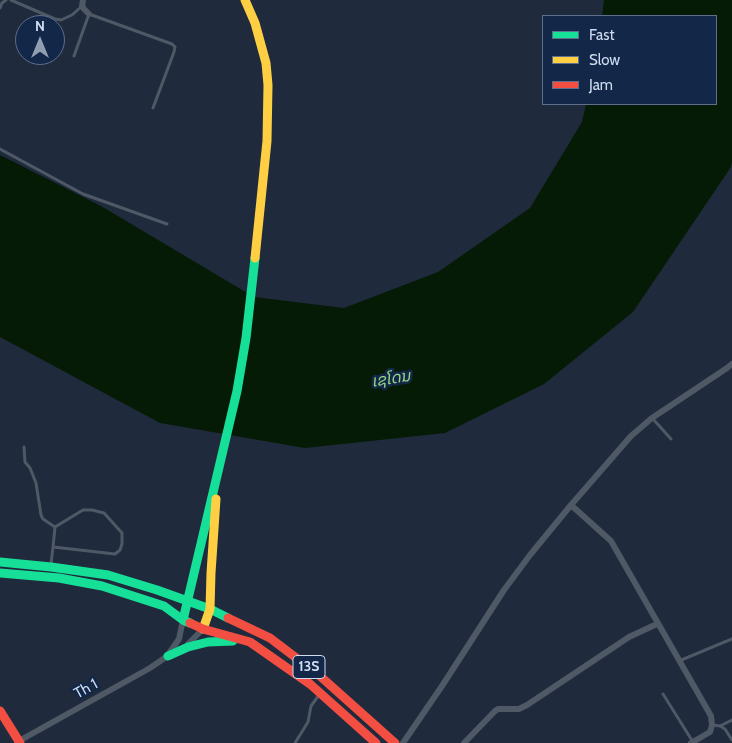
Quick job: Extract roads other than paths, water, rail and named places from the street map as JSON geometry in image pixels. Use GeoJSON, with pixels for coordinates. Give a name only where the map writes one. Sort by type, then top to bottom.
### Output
{"type":"FeatureCollection","features":[{"type":"Feature","properties":{"kind":"main road"},"geometry":{"type":"LineString","coordinates":[[183,620],[237,392],[246,338],[264,176],[268,85],[266,64],[255,23],[245,0]]}},
{"type":"Feature","properties":{"kind":"main road"},"geometry":{"type":"LineString","coordinates":[[203,628],[210,609],[218,471]]}},
{"type":"Feature","properties":{"kind":"main road","name":"13S"},"geometry":{"type":"LineString","coordinates":[[0,562],[51,567],[108,576],[188,600],[210,609],[270,638],[320,676],[395,743]]}},
{"type":"Feature","properties":{"kind":"main road","name":"13S"},"geometry":{"type":"LineString","coordinates":[[0,573],[59,578],[102,586],[164,606],[183,620],[203,628],[250,642],[303,678],[376,743]]}},
{"type":"Feature","properties":{"kind":"main road"},"geometry":{"type":"LineString","coordinates":[[168,656],[188,647],[208,642],[229,640],[250,642]]}},
{"type":"Feature","properties":{"kind":"main road"},"geometry":{"type":"LineString","coordinates":[[0,711],[18,742]]}},
{"type":"Feature","properties":{"kind":"street"},"geometry":{"type":"LineString","coordinates":[[83,3],[84,9],[89,14]]}},
{"type":"Feature","properties":{"kind":"street"},"geometry":{"type":"LineString","coordinates":[[403,743],[504,590],[571,505],[631,436],[652,418],[732,364]]}},
{"type":"Feature","properties":{"kind":"street"},"geometry":{"type":"LineString","coordinates":[[571,505],[611,541],[711,716],[712,725],[710,732],[692,742]]}},
{"type":"Feature","properties":{"kind":"street","name":"Th 1"},"geometry":{"type":"LineString","coordinates":[[168,656],[179,638],[183,620]]}},
{"type":"Feature","properties":{"kind":"street"},"geometry":{"type":"LineString","coordinates":[[464,743],[498,709],[518,708],[527,705],[628,637],[657,624]]}},
{"type":"Feature","properties":{"kind":"street","name":"Th 1"},"geometry":{"type":"LineString","coordinates":[[18,742],[150,668],[190,643],[203,628]]}},
{"type":"Feature","properties":{"kind":"lane"},"geometry":{"type":"LineString","coordinates":[[0,8],[6,0]]}},
{"type":"Feature","properties":{"kind":"lane"},"geometry":{"type":"LineString","coordinates":[[11,0],[55,19],[62,20],[72,15],[83,3]]}},
{"type":"Feature","properties":{"kind":"lane"},"geometry":{"type":"LineString","coordinates":[[74,56],[89,14],[172,44],[175,47],[174,52],[153,108]]}},
{"type":"Feature","properties":{"kind":"lane"},"geometry":{"type":"LineString","coordinates":[[0,149],[83,194],[167,224]]}},
{"type":"Feature","properties":{"kind":"lane"},"geometry":{"type":"LineString","coordinates":[[652,418],[670,439]]}},
{"type":"Feature","properties":{"kind":"lane"},"geometry":{"type":"LineString","coordinates":[[24,447],[25,462],[30,468],[36,483],[40,515],[55,527]]}},
{"type":"Feature","properties":{"kind":"lane"},"geometry":{"type":"LineString","coordinates":[[53,547],[115,554],[120,550],[122,544],[122,533],[100,511],[83,510],[55,527]]}},
{"type":"Feature","properties":{"kind":"lane"},"geometry":{"type":"LineString","coordinates":[[51,567],[55,527]]}},
{"type":"Feature","properties":{"kind":"lane"},"geometry":{"type":"LineString","coordinates":[[678,661],[732,639]]}},
{"type":"Feature","properties":{"kind":"lane"},"geometry":{"type":"LineString","coordinates":[[295,743],[308,722],[311,706],[320,693]]}},
{"type":"Feature","properties":{"kind":"lane"},"geometry":{"type":"LineString","coordinates":[[663,694],[692,742]]}},
{"type":"Feature","properties":{"kind":"lane"},"geometry":{"type":"LineString","coordinates":[[720,726],[732,720]]}},
{"type":"Feature","properties":{"kind":"lane"},"geometry":{"type":"LineString","coordinates":[[712,725],[725,729],[732,740]]}},
{"type":"Feature","properties":{"kind":"water","name":"ເຊໂດນ"},"geometry":{"type":"Polygon","coordinates":[[[604,0],[732,0],[732,162],[731,167],[633,312],[544,384],[445,433],[305,448],[160,423],[0,337],[0,155],[101,206],[254,297],[344,308],[438,272],[530,208],[582,122],[586,105],[717,105],[717,15],[602,15],[604,0]]]}}]}
